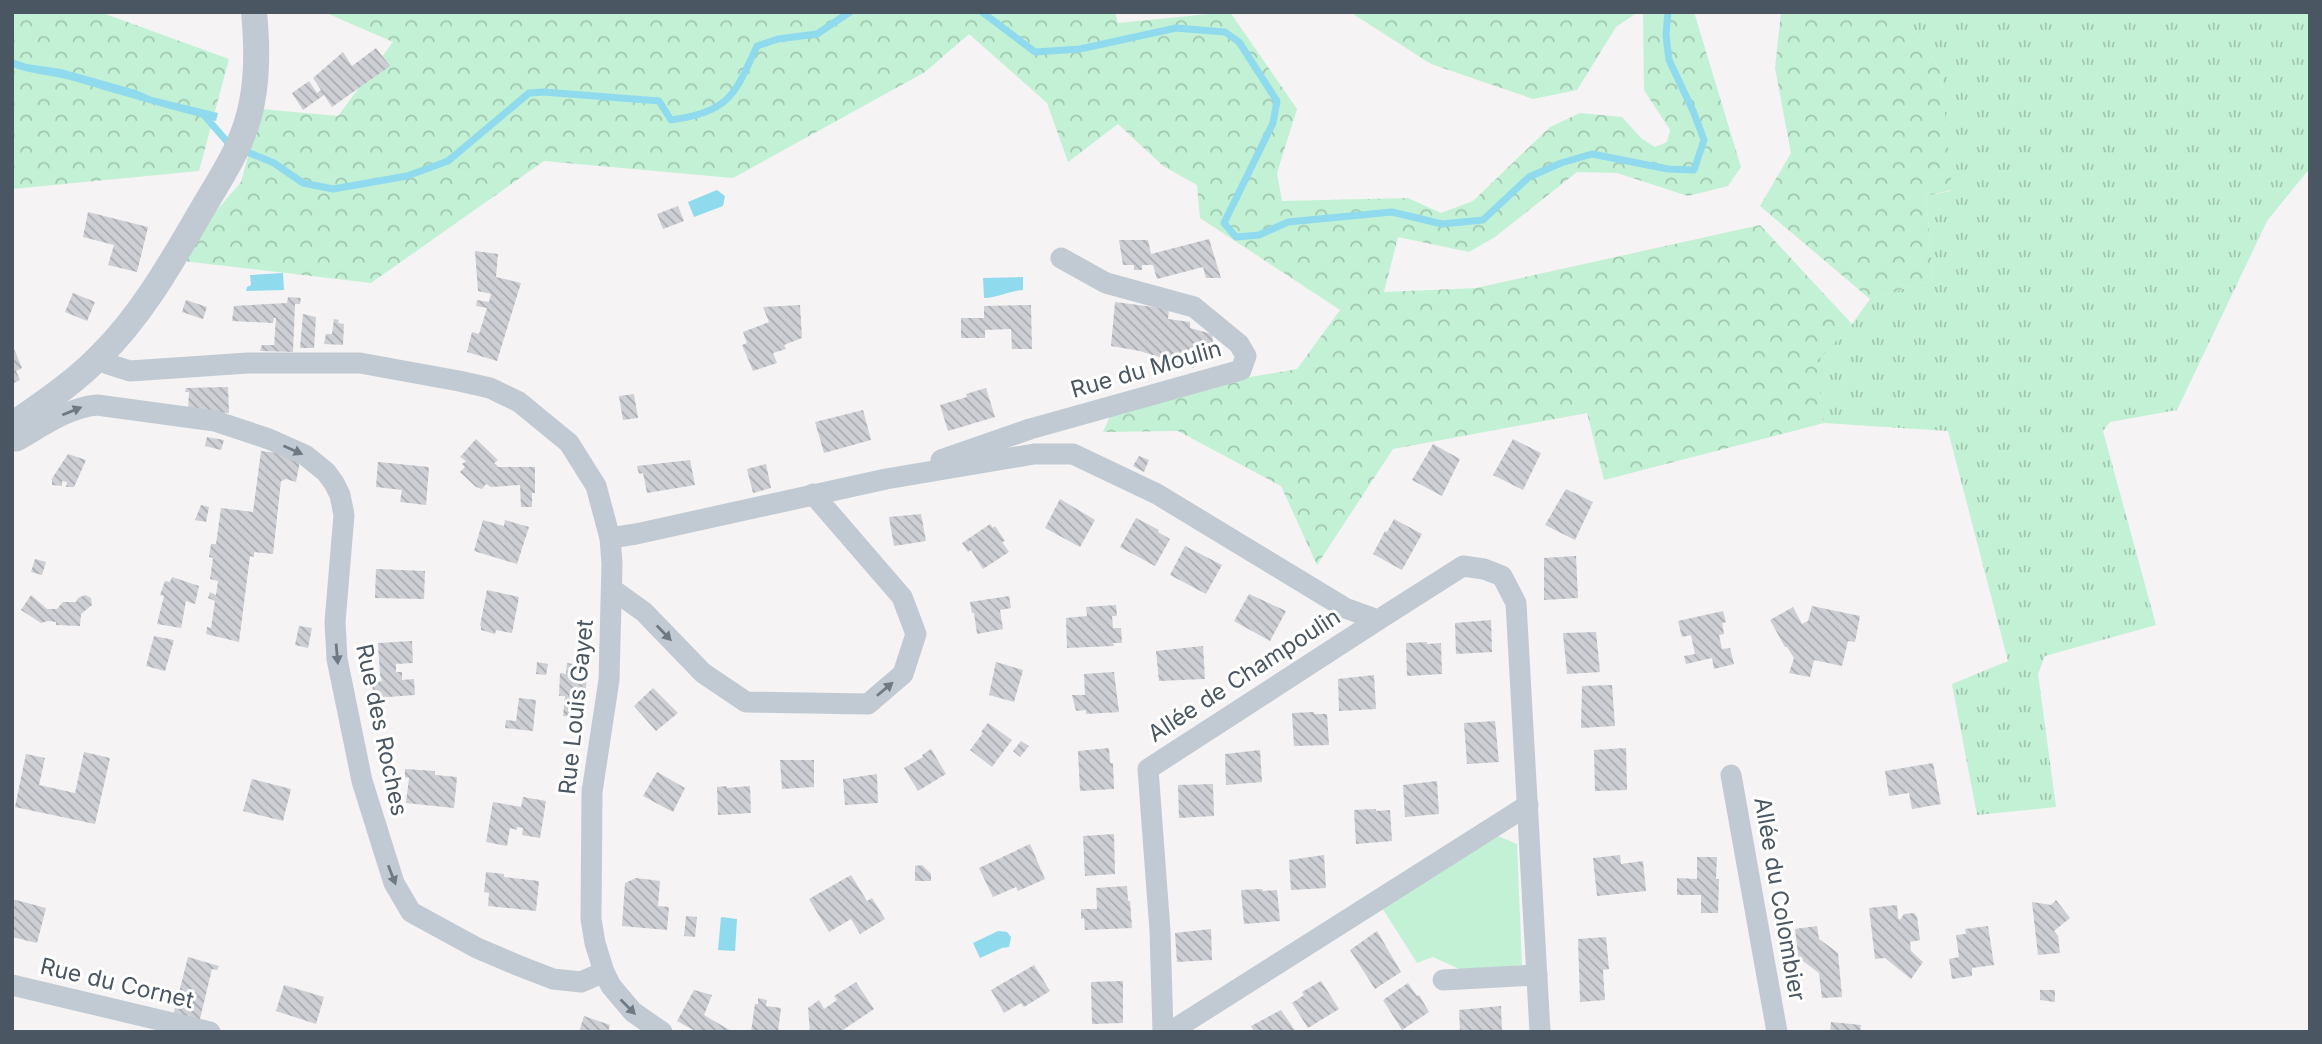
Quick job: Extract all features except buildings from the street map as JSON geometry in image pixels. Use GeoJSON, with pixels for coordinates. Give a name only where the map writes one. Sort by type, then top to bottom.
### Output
{"type":"FeatureCollection","features":[{"type":"Feature","properties":{"kind":"street"},"geometry":{"type":"LineString","coordinates":[[12,425],[99,358],[128,326],[172,260],[236,152],[252,103],[258,55],[254,12]]}},
{"type":"Feature","properties":{"kind":"street","name":"Rue du Moulin"},"geometry":{"type":"LineString","coordinates":[[886,479],[1030,429],[1241,370],[1246,356],[1240,344],[1194,307],[1107,283],[1061,258]]}},
{"type":"Feature","properties":{"kind":"street","name":"Rue Louis Gayet"},"geometry":{"type":"LineString","coordinates":[[99,358],[130,371],[248,363],[360,363],[490,388],[519,402],[569,443],[596,486],[610,538],[612,589],[609,680],[592,792],[591,919],[595,943],[611,986],[626,1006],[662,1032]]}},
{"type":"Feature","properties":{"kind":"street","name":"Rue des Roches"},"geometry":{"type":"LineString","coordinates":[[12,441],[17,442],[69,411],[97,405],[215,421],[305,455],[326,472],[340,495],[344,514],[335,622],[337,659],[362,781],[394,883],[411,912],[477,948],[517,965],[553,979],[581,982],[604,972]]}},
{"type":"Feature","properties":{"kind":"street","name":"Rue du Moulin"},"geometry":{"type":"LineString","coordinates":[[610,538],[886,479],[1034,454],[1073,454]]}},
{"type":"Feature","properties":{"kind":"street","name":"Allée de Champoulin"},"geometry":{"type":"LineString","coordinates":[[1073,454],[1157,494],[1345,608],[1378,620]]}},
{"type":"Feature","properties":{"kind":"street"},"geometry":{"type":"LineString","coordinates":[[612,589],[644,612],[703,673],[746,702],[868,704],[903,674],[916,634],[902,597],[813,494]]}},
{"type":"Feature","properties":{"kind":"street","name":"Allée de Champoulin"},"geometry":{"type":"LineString","coordinates":[[1163,1032],[1160,931],[1148,769],[1463,566],[1502,576],[1516,603],[1540,1032]]}},
{"type":"Feature","properties":{"kind":"street","name":"Allée du Colombier"},"geometry":{"type":"LineString","coordinates":[[1731,775],[1777,1032]]}},
{"type":"Feature","properties":{"kind":"street"},"geometry":{"type":"LineString","coordinates":[[1170,1032],[1528,805]]}},
{"type":"Feature","properties":{"kind":"street"},"geometry":{"type":"LineString","coordinates":[[1443,980],[1537,975]]}},
{"type":"Feature","properties":{"kind":"street","name":"Rue du Cornet"},"geometry":{"type":"LineString","coordinates":[[12,985],[210,1032]]}},
{"type":"Feature","properties":{"kind":"green space"},"geometry":{"type":"Polygon","coordinates":[[[12,12],[100,12],[229,59],[199,171],[12,189],[12,12]]]}},
{"type":"Feature","properties":{"kind":"green space"},"geometry":{"type":"Polygon","coordinates":[[[324,12],[1115,12],[1118,23],[1230,12],[1297,109],[1277,173],[1282,201],[1408,198],[1441,213],[1473,201],[1550,127],[1580,113],[1622,117],[1641,138],[1655,147],[1667,142],[1670,130],[1644,90],[1643,12],[1694,12],[1741,167],[1728,186],[1688,196],[1617,173],[1577,172],[1495,237],[1469,252],[1398,237],[1384,292],[1476,288],[1760,225],[1852,324],[1816,362],[1824,423],[1604,480],[1587,413],[1393,449],[1317,565],[1281,486],[1178,431],[1103,432],[1120,394],[1175,390],[1297,369],[1340,310],[1200,218],[1197,185],[1163,166],[1118,124],[1068,162],[1047,103],[969,34],[925,72],[733,178],[544,161],[371,283],[174,260],[241,182],[261,109],[338,116],[393,42],[324,12]]]}},
{"type":"Feature","properties":{"kind":"green space"},"geometry":{"type":"Polygon","coordinates":[[[1350,12],[1638,12],[1616,27],[1577,90],[1533,99],[1431,64],[1350,12]]]}},
{"type":"Feature","properties":{"kind":"green space"},"geometry":{"type":"Polygon","coordinates":[[[1781,12],[1897,12],[1941,70],[1952,190],[1926,196],[1933,280],[1870,299],[1760,206],[1791,153],[1775,68],[1781,12]]]}},
{"type":"Feature","properties":{"kind":"green space"},"geometry":{"type":"Polygon","coordinates":[[[1897,12],[2310,12],[2310,168],[2267,221],[2177,410],[2110,422],[2103,431],[2156,625],[2045,656],[2038,674],[2056,807],[1977,815],[1952,684],[2008,661],[1948,431],[1824,423],[1815,362],[1852,324],[1870,299],[1933,280],[1926,196],[1951,191],[1941,70],[1897,12]]]}},
{"type":"Feature","properties":{"kind":"green space"},"geometry":{"type":"Polygon","coordinates":[[[1498,836],[1517,844],[1522,965],[1466,972],[1433,957],[1417,963],[1381,906],[1498,836]]]}},
{"type":"Feature","properties":{"kind":"water"},"geometry":{"type":"Polygon","coordinates":[[[12,59],[61,69],[152,97],[218,113],[216,121],[70,80],[12,67],[12,59]]]}},
{"type":"Feature","properties":{"kind":"water"},"geometry":{"type":"Polygon","coordinates":[[[717,190],[725,196],[723,206],[694,217],[688,202],[717,190]]]}},
{"type":"Feature","properties":{"kind":"water"},"geometry":{"type":"Polygon","coordinates":[[[283,273],[284,290],[246,291],[251,285],[250,275],[283,273]]]}},
{"type":"Feature","properties":{"kind":"water"},"geometry":{"type":"Polygon","coordinates":[[[1023,277],[1023,290],[984,298],[983,278],[1023,277]]]}},
{"type":"Feature","properties":{"kind":"water"},"geometry":{"type":"Polygon","coordinates":[[[721,917],[737,919],[735,951],[718,950],[721,917]]]}},
{"type":"Feature","properties":{"kind":"water"},"geometry":{"type":"Polygon","coordinates":[[[998,931],[1007,932],[1011,937],[1009,947],[980,958],[973,943],[998,931]]]}},
{"type":"Feature","properties":{"kind":"waterway"},"geometry":{"type":"LineString","coordinates":[[203,114],[230,145],[274,163],[303,183],[333,189],[407,176],[448,161],[529,93],[659,101],[671,120],[706,112],[718,106],[735,89],[757,46],[778,39],[817,34],[850,12]]}},
{"type":"Feature","properties":{"kind":"waterway"},"geometry":{"type":"LineString","coordinates":[[982,12],[1035,52],[1080,49],[1176,28],[1225,32],[1239,42],[1277,101],[1273,123],[1224,223],[1236,237],[1259,235],[1288,222],[1392,212],[1442,224],[1483,220],[1529,177],[1561,163],[1592,154],[1668,169],[1694,170],[1704,140],[1669,60],[1666,35],[1668,12]]}}]}
